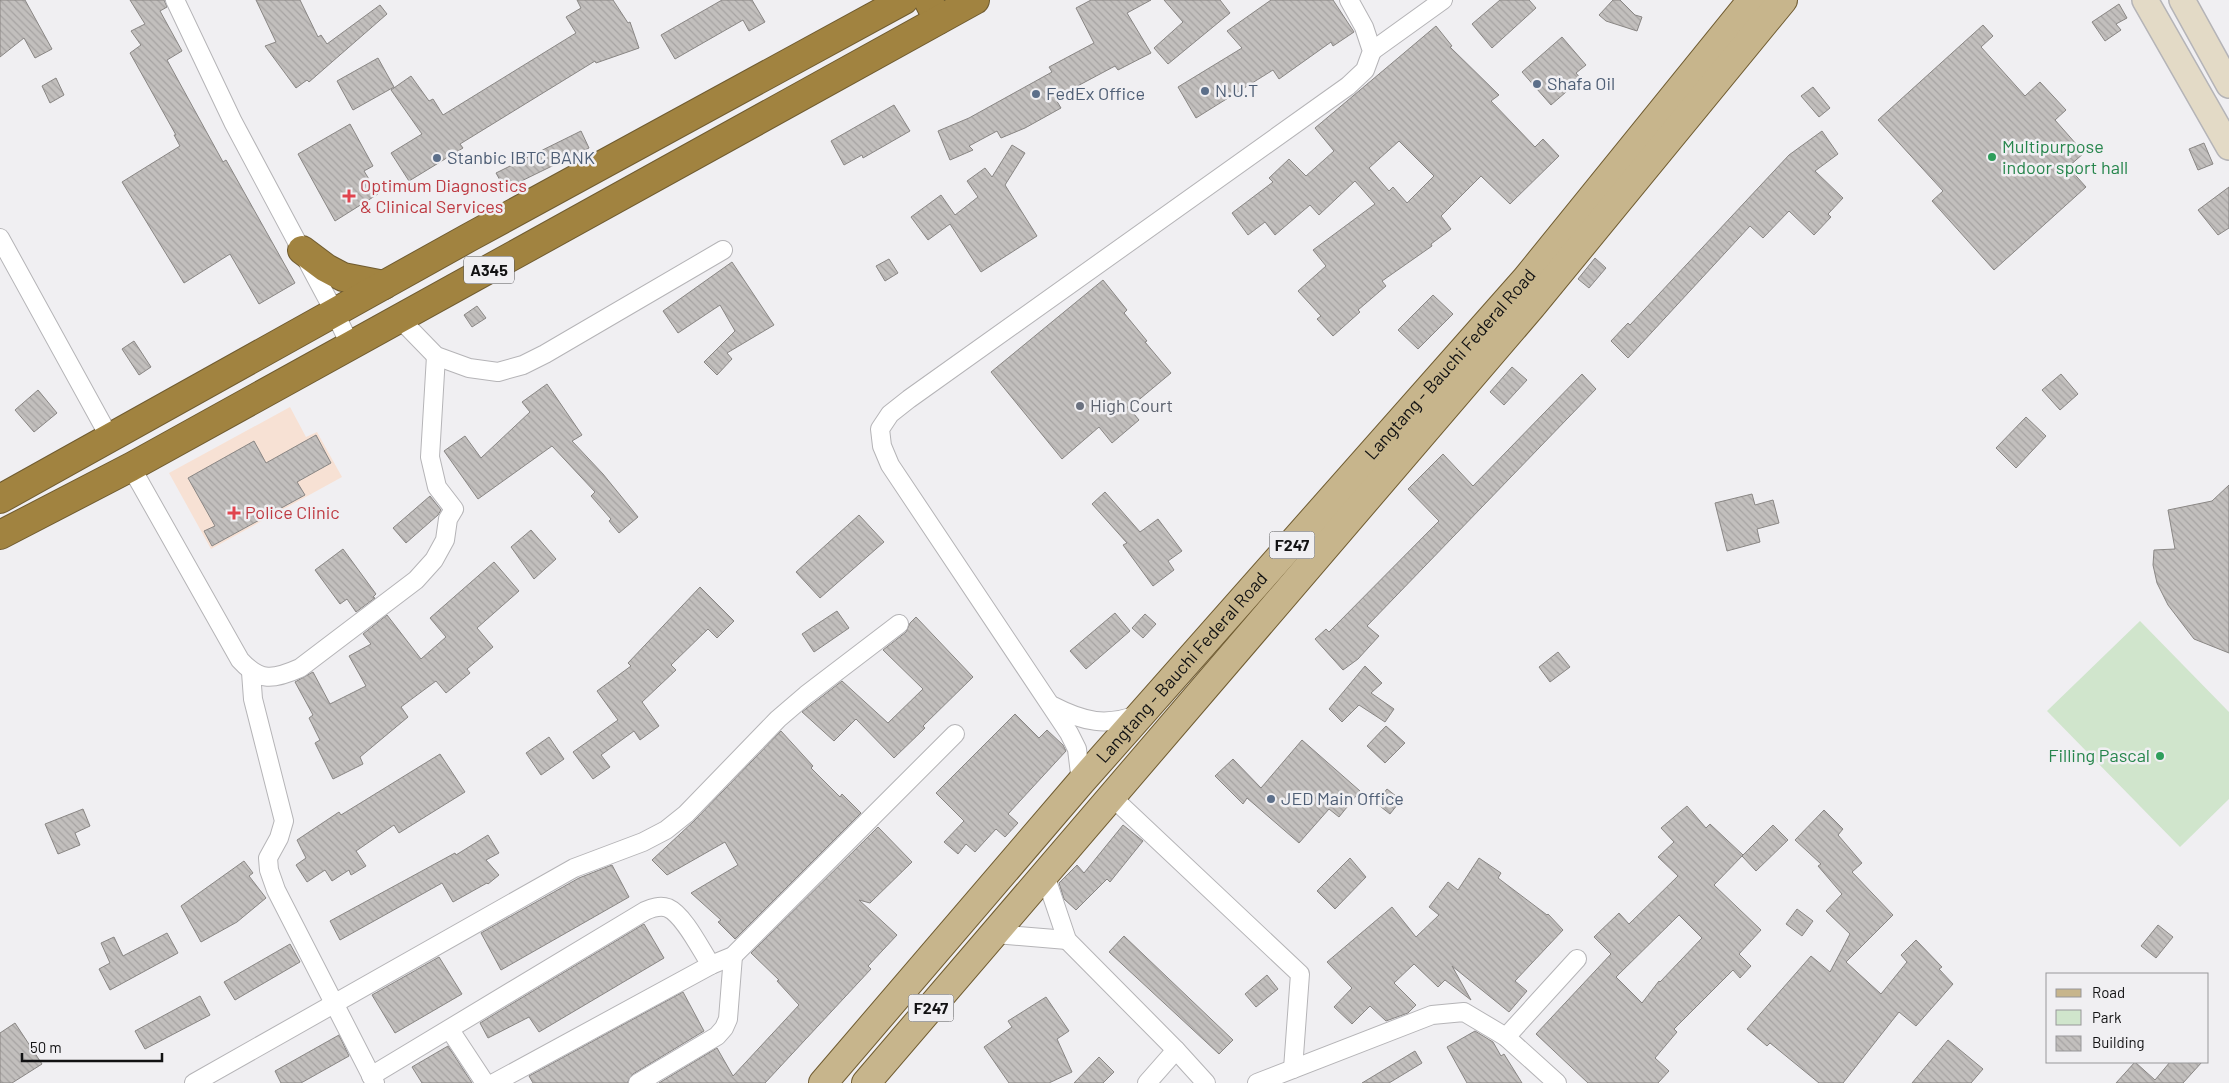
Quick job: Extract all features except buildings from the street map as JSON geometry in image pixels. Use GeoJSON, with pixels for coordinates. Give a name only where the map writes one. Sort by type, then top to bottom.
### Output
{"type":"FeatureCollection","features":[{"type":"Feature","properties":{"kind":"highway","name":"A345"},"geometry":{"type":"LineString","coordinates":[[0,499],[335,312],[904,0]]}},
{"type":"Feature","properties":{"kind":"highway","name":"A345"},"geometry":{"type":"LineString","coordinates":[[0,535],[131,467],[687,159],[933,10],[975,0]]}},
{"type":"Feature","properties":{"kind":"highway"},"geometry":{"type":"LineString","coordinates":[[669,128],[687,159]]}},
{"type":"Feature","properties":{"kind":"highway"},"geometry":{"type":"LineString","coordinates":[[302,250],[326,268],[343,277],[384,285]]}},
{"type":"Feature","properties":{"kind":"main road","name":"Langtang - Bauchi Federal Road"},"geometry":{"type":"LineString","coordinates":[[837,1078],[1082,782],[1526,279],[1752,0]]}},
{"type":"Feature","properties":{"kind":"main road","name":"Langtang - Bauchi Federal Road"},"geometry":{"type":"LineString","coordinates":[[866,1083],[996,934],[1532,306],[1783,0]]}},
{"type":"Feature","properties":{"kind":"main road"},"geometry":{"type":"LineString","coordinates":[[1176,677],[1198,697]]}},
{"type":"Feature","properties":{"kind":"street"},"geometry":{"type":"LineString","coordinates":[[175,0],[233,122],[335,312],[350,345]]}},
{"type":"Feature","properties":{"kind":"street"},"geometry":{"type":"LineString","coordinates":[[1349,0],[1364,27],[1372,51]]}},
{"type":"Feature","properties":{"kind":"street"},"geometry":{"type":"LineString","coordinates":[[1082,782],[1077,749],[1051,705],[890,465],[882,446],[880,429],[890,414],[909,399],[1348,86],[1365,70],[1372,51],[1443,0]]}},
{"type":"Feature","properties":{"kind":"street"},"geometry":{"type":"LineString","coordinates":[[2145,0],[2222,117],[2229,147]]}},
{"type":"Feature","properties":{"kind":"street"},"geometry":{"type":"LineString","coordinates":[[2182,0],[2229,85]]}},
{"type":"Feature","properties":{"kind":"street"},"geometry":{"type":"LineString","coordinates":[[0,238],[110,438]]}},
{"type":"Feature","properties":{"kind":"street"},"geometry":{"type":"LineString","coordinates":[[400,319],[436,356],[469,368],[498,372],[523,365],[545,354],[723,250]]}},
{"type":"Feature","properties":{"kind":"street"},"geometry":{"type":"LineString","coordinates":[[131,467],[240,660],[251,672],[268,678],[282,676],[300,668],[416,580],[434,560],[445,540],[448,520],[454,509],[436,487],[430,457],[436,356]]}},
{"type":"Feature","properties":{"kind":"street"},"geometry":{"type":"LineString","coordinates":[[194,1083],[574,868],[643,842],[666,830],[686,814],[778,719],[812,690],[898,624]]}},
{"type":"Feature","properties":{"kind":"street"},"geometry":{"type":"LineString","coordinates":[[251,672],[253,699],[284,820],[279,838],[268,858],[269,870],[276,890],[373,1080],[450,1030],[644,911],[655,907],[666,907],[678,915],[711,965]]}},
{"type":"Feature","properties":{"kind":"street"},"geometry":{"type":"LineString","coordinates":[[1051,705],[1074,717],[1091,722],[1112,721],[1143,713]]}},
{"type":"Feature","properties":{"kind":"street"},"geometry":{"type":"LineString","coordinates":[[494,1083],[711,965],[733,956],[955,734]]}},
{"type":"Feature","properties":{"kind":"street"},"geometry":{"type":"LineString","coordinates":[[1112,797],[1300,974],[1293,1069]]}},
{"type":"Feature","properties":{"kind":"street"},"geometry":{"type":"LineString","coordinates":[[1045,875],[1067,940],[1206,1083]]}},
{"type":"Feature","properties":{"kind":"street"},"geometry":{"type":"LineString","coordinates":[[996,934],[1067,940]]}},
{"type":"Feature","properties":{"kind":"street"},"geometry":{"type":"LineString","coordinates":[[638,1083],[717,1036],[724,1028],[728,1018],[733,956]]}},
{"type":"Feature","properties":{"kind":"street"},"geometry":{"type":"LineString","coordinates":[[1506,1037],[1577,959]]}},
{"type":"Feature","properties":{"kind":"street"},"geometry":{"type":"LineString","coordinates":[[1257,1083],[1432,1015],[1464,1012],[1506,1037],[1557,1083]]}},
{"type":"Feature","properties":{"kind":"street"},"geometry":{"type":"LineString","coordinates":[[450,1030],[485,1083]]}},
{"type":"Feature","properties":{"kind":"street"},"geometry":{"type":"LineString","coordinates":[[1148,1083],[1176,1050]]}},
{"type":"Feature","properties":{"kind":"shaded area","name":"Police Clinic"},"geometry":{"type":"Polygon","coordinates":[[[290,407],[306,437],[317,432],[342,477],[211,549],[169,473],[290,407]]]}},
{"type":"Feature","properties":{"kind":"green space","name":"Filling Pascal"},"geometry":{"type":"Polygon","coordinates":[[[2140,621],[2229,712],[2229,799],[2180,847],[2047,711],[2140,621]]]}},
{"type":"Feature","properties":{"kind":"place","name":"Shafa Oil"},"geometry":{"type":"Point","coordinates":[1537,84]}},
{"type":"Feature","properties":{"kind":"place","name":"N.U.T"},"geometry":{"type":"Point","coordinates":[1205,91]}},
{"type":"Feature","properties":{"kind":"place","name":"FedEx Office"},"geometry":{"type":"Point","coordinates":[1036,94]}},
{"type":"Feature","properties":{"kind":"place","name":"Multipurpose indoor sport hall"},"geometry":{"type":"Point","coordinates":[1992,157]}},
{"type":"Feature","properties":{"kind":"place","name":"Stanbic IBTC BANK"},"geometry":{"type":"Point","coordinates":[437,158]}},
{"type":"Feature","properties":{"kind":"place","name":"Optimum Diagnostics & Clinical Services"},"geometry":{"type":"Point","coordinates":[349,196]}},
{"type":"Feature","properties":{"kind":"place","name":"High Court"},"geometry":{"type":"Point","coordinates":[1080,406]}},
{"type":"Feature","properties":{"kind":"place","name":"Police Clinic"},"geometry":{"type":"Point","coordinates":[234,513]}},
{"type":"Feature","properties":{"kind":"place","name":"Filling Pascal"},"geometry":{"type":"Point","coordinates":[2160,756]}},
{"type":"Feature","properties":{"kind":"place","name":"JED Main Office"},"geometry":{"type":"Point","coordinates":[1271,799]}}]}
